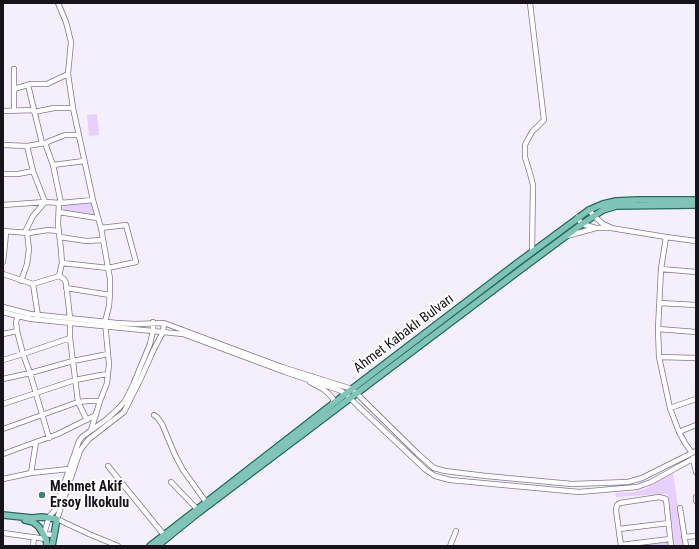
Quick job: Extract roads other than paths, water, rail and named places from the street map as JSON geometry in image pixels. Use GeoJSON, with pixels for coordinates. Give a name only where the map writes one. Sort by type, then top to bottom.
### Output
{"type":"FeatureCollection","features":[{"type":"Feature","properties":{"kind":"main road","name":"Ahmet Kabaklı Bulvarı"},"geometry":{"type":"LineString","coordinates":[[158,546],[348,397],[352,389],[589,210],[603,204],[616,201],[696,200]]}},
{"type":"Feature","properties":{"kind":"main road","name":"Ahmet Kabaklı Bulvarı"},"geometry":{"type":"LineString","coordinates":[[150,546],[333,404],[357,393],[520,270],[603,210],[616,206],[696,205]]}},
{"type":"Feature","properties":{"kind":"main road"},"geometry":{"type":"LineString","coordinates":[[3,517],[49,517],[57,519],[52,546]]}},
{"type":"Feature","properties":{"kind":"main road"},"geometry":{"type":"LineString","coordinates":[[3,517],[33,522],[45,536],[47,546]]}},
{"type":"Feature","properties":{"kind":"street"},"geometry":{"type":"LineString","coordinates":[[58,3],[66,22],[70,42],[68,74],[73,108],[97,218],[101,228],[110,280],[110,295],[105,324],[109,364],[107,383],[91,430]]}},
{"type":"Feature","properties":{"kind":"street"},"geometry":{"type":"LineString","coordinates":[[530,3],[544,120],[532,132],[525,145],[525,157],[533,185],[532,252]]}},
{"type":"Feature","properties":{"kind":"street"},"geometry":{"type":"LineString","coordinates":[[14,69],[14,111]]}},
{"type":"Feature","properties":{"kind":"street"},"geometry":{"type":"LineString","coordinates":[[14,89],[28,85],[47,84],[68,74]]}},
{"type":"Feature","properties":{"kind":"street"},"geometry":{"type":"LineString","coordinates":[[28,85],[43,143],[53,166],[60,203],[58,231],[60,237],[62,263],[59,276]]}},
{"type":"Feature","properties":{"kind":"street"},"geometry":{"type":"LineString","coordinates":[[3,111],[34,111],[54,108],[73,108]]}},
{"type":"Feature","properties":{"kind":"street"},"geometry":{"type":"LineString","coordinates":[[3,145],[27,146],[43,143],[65,135],[78,134]]}},
{"type":"Feature","properties":{"kind":"street"},"geometry":{"type":"LineString","coordinates":[[27,146],[33,171],[45,202]]}},
{"type":"Feature","properties":{"kind":"street"},"geometry":{"type":"LineString","coordinates":[[53,166],[84,161]]}},
{"type":"Feature","properties":{"kind":"street"},"geometry":{"type":"LineString","coordinates":[[3,174],[18,174],[33,171]]}},
{"type":"Feature","properties":{"kind":"street"},"geometry":{"type":"LineString","coordinates":[[3,205],[93,200]]}},
{"type":"Feature","properties":{"kind":"street"},"geometry":{"type":"LineString","coordinates":[[21,281],[27,264],[28,249],[26,233],[33,216],[45,202]]}},
{"type":"Feature","properties":{"kind":"street"},"geometry":{"type":"LineString","coordinates":[[589,210],[603,224],[611,228]]}},
{"type":"Feature","properties":{"kind":"street"},"geometry":{"type":"LineString","coordinates":[[59,212],[97,218]]}},
{"type":"Feature","properties":{"kind":"street"},"geometry":{"type":"LineString","coordinates":[[578,218],[582,224],[596,228],[611,228],[696,241]]}},
{"type":"Feature","properties":{"kind":"street"},"geometry":{"type":"LineString","coordinates":[[62,263],[108,268],[136,262],[126,225],[101,228]]}},
{"type":"Feature","properties":{"kind":"street"},"geometry":{"type":"LineString","coordinates":[[565,237],[596,228]]}},
{"type":"Feature","properties":{"kind":"street"},"geometry":{"type":"LineString","coordinates":[[3,262],[6,244],[4,231],[26,233],[48,230],[58,231]]}},
{"type":"Feature","properties":{"kind":"street"},"geometry":{"type":"LineString","coordinates":[[60,237],[86,241],[103,240]]}},
{"type":"Feature","properties":{"kind":"street"},"geometry":{"type":"LineString","coordinates":[[666,237],[661,269],[658,329],[660,357],[670,408],[679,432],[694,455],[696,472]]}},
{"type":"Feature","properties":{"kind":"street"},"geometry":{"type":"LineString","coordinates":[[661,269],[696,272]]}},
{"type":"Feature","properties":{"kind":"street"},"geometry":{"type":"LineString","coordinates":[[3,274],[33,284],[59,276],[64,279],[66,283],[70,320],[70,338],[78,402],[87,420]]}},
{"type":"Feature","properties":{"kind":"street"},"geometry":{"type":"LineString","coordinates":[[33,284],[38,317]]}},
{"type":"Feature","properties":{"kind":"street"},"geometry":{"type":"LineString","coordinates":[[66,288],[110,295]]}},
{"type":"Feature","properties":{"kind":"street"},"geometry":{"type":"LineString","coordinates":[[660,303],[696,305]]}},
{"type":"Feature","properties":{"kind":"street"},"geometry":{"type":"LineString","coordinates":[[3,308],[38,317]]}},
{"type":"Feature","properties":{"kind":"street"},"geometry":{"type":"LineString","coordinates":[[3,312],[18,316],[70,320],[183,334],[302,378],[339,390],[426,470],[435,476],[450,480],[579,492],[637,487],[651,482],[694,455]]}},
{"type":"Feature","properties":{"kind":"street"},"geometry":{"type":"LineString","coordinates":[[18,316],[16,322],[17,331],[48,438]]}},
{"type":"Feature","properties":{"kind":"street"},"geometry":{"type":"LineString","coordinates":[[45,536],[49,517],[55,510],[79,441],[82,436],[107,419],[125,401],[145,359],[153,331],[153,322]]}},
{"type":"Feature","properties":{"kind":"street"},"geometry":{"type":"LineString","coordinates":[[105,324],[164,322],[286,368],[352,389],[418,454],[434,468],[445,471],[572,484],[628,482],[642,478],[694,455]]}},
{"type":"Feature","properties":{"kind":"street"},"geometry":{"type":"LineString","coordinates":[[118,546],[57,519],[80,451],[89,439],[124,412],[163,332],[164,322]]}},
{"type":"Feature","properties":{"kind":"street"},"geometry":{"type":"LineString","coordinates":[[658,329],[696,332]]}},
{"type":"Feature","properties":{"kind":"street"},"geometry":{"type":"LineString","coordinates":[[3,334],[17,331]]}},
{"type":"Feature","properties":{"kind":"street"},"geometry":{"type":"LineString","coordinates":[[3,360],[70,338]]}},
{"type":"Feature","properties":{"kind":"street"},"geometry":{"type":"LineString","coordinates":[[3,379],[73,361],[108,354]]}},
{"type":"Feature","properties":{"kind":"street"},"geometry":{"type":"LineString","coordinates":[[660,357],[696,358]]}},
{"type":"Feature","properties":{"kind":"street"},"geometry":{"type":"LineString","coordinates":[[3,404],[75,380],[101,374],[108,374]]}},
{"type":"Feature","properties":{"kind":"street"},"geometry":{"type":"LineString","coordinates":[[302,378],[329,394],[333,398],[333,404]]}},
{"type":"Feature","properties":{"kind":"street"},"geometry":{"type":"LineString","coordinates":[[670,408],[696,399]]}},
{"type":"Feature","properties":{"kind":"street"},"geometry":{"type":"LineString","coordinates":[[3,429],[78,402],[100,401]]}},
{"type":"Feature","properties":{"kind":"street"},"geometry":{"type":"LineString","coordinates":[[3,454],[48,438],[96,415]]}},
{"type":"Feature","properties":{"kind":"street"},"geometry":{"type":"LineString","coordinates":[[154,415],[162,424],[183,470],[206,502]]}},
{"type":"Feature","properties":{"kind":"street"},"geometry":{"type":"LineString","coordinates":[[679,432],[696,425]]}},
{"type":"Feature","properties":{"kind":"street"},"geometry":{"type":"LineString","coordinates":[[31,473],[36,442]]}},
{"type":"Feature","properties":{"kind":"street"},"geometry":{"type":"LineString","coordinates":[[108,466],[164,535]]}},
{"type":"Feature","properties":{"kind":"street"},"geometry":{"type":"LineString","coordinates":[[3,478],[69,469]]}},
{"type":"Feature","properties":{"kind":"street"},"geometry":{"type":"LineString","coordinates":[[171,482],[197,509]]}},
{"type":"Feature","properties":{"kind":"street"},"geometry":{"type":"LineString","coordinates":[[670,539],[621,545],[616,505],[618,503],[659,497],[666,499],[671,546]]}},
{"type":"Feature","properties":{"kind":"street"},"geometry":{"type":"LineString","coordinates":[[680,508],[686,546]]}},
{"type":"Feature","properties":{"kind":"street"},"geometry":{"type":"LineString","coordinates":[[619,529],[669,523]]}},
{"type":"Feature","properties":{"kind":"street"},"geometry":{"type":"LineString","coordinates":[[450,546],[456,531]]}},
{"type":"Feature","properties":{"kind":"street"},"geometry":{"type":"LineString","coordinates":[[3,533],[34,538],[54,535]]}},
{"type":"Feature","properties":{"kind":"street"},"geometry":{"type":"LineString","coordinates":[[684,537],[696,536]]}},
{"type":"Feature","properties":{"kind":"street"},"geometry":{"type":"LineString","coordinates":[[32,546],[34,538]]}},
{"type":"Feature","properties":{"kind":"place","name":"Mehmet Akif Ersoy İlkokulu"},"geometry":{"type":"Point","coordinates":[42,495]}}]}
